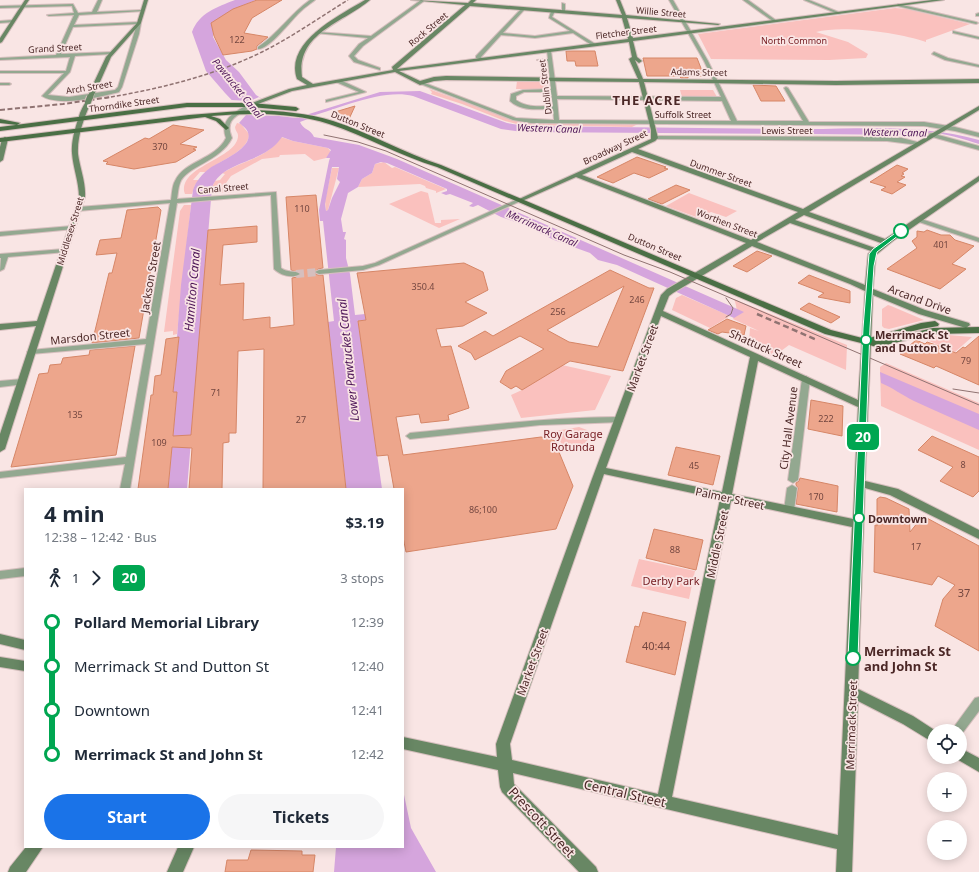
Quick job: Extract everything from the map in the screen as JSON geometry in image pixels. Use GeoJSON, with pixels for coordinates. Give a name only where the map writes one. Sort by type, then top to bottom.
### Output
{"type":"FeatureCollection","features":[{"type":"Feature","properties":{"kind":"main road"},"geometry":{"type":"LineString","coordinates":[[0,42],[27,0]]}},
{"type":"Feature","properties":{"kind":"main road","name":"Middlesex Street"},"geometry":{"type":"LineString","coordinates":[[0,449],[72,228],[83,189],[75,147],[80,120],[106,61],[112,52],[139,23],[146,0]]}},
{"type":"Feature","properties":{"kind":"main road"},"geometry":{"type":"LineString","coordinates":[[312,86],[299,78],[298,70],[300,55],[307,44],[318,33],[368,0]]}},
{"type":"Feature","properties":{"kind":"main road","name":"Willie Street"},"geometry":{"type":"LineString","coordinates":[[414,0],[739,26]]}},
{"type":"Feature","properties":{"kind":"main road","name":"Rock Street"},"geometry":{"type":"LineString","coordinates":[[396,71],[394,68],[474,0]]}},
{"type":"Feature","properties":{"kind":"main road","name":"Broadway Street"},"geometry":{"type":"LineString","coordinates":[[520,200],[649,143],[655,137],[639,72],[632,59],[635,57],[625,17],[618,0]]}},
{"type":"Feature","properties":{"kind":"main road","name":"Fletcher Street"},"geometry":{"type":"LineString","coordinates":[[241,112],[312,86],[396,71],[942,0]]}},
{"type":"Feature","properties":{"kind":"main road","name":"Suffolk Street"},"geometry":{"type":"LineString","coordinates":[[396,71],[420,83]]}},
{"type":"Feature","properties":{"kind":"main road","name":"Adams Street"},"geometry":{"type":"LineString","coordinates":[[420,83],[434,79],[446,78],[836,83],[979,81]]}},
{"type":"Feature","properties":{"kind":"main road","name":"Dutton Street"},"geometry":{"type":"LineString","coordinates":[[251,105],[265,103],[312,115],[338,125],[416,159],[439,166],[520,200],[828,332],[866,342]]}},
{"type":"Feature","properties":{"kind":"main road","name":"Thorndike Street"},"geometry":{"type":"LineString","coordinates":[[0,129],[80,120],[168,107],[235,104],[251,105]]}},
{"type":"Feature","properties":{"kind":"main road","name":"Market Street"},"geometry":{"type":"LineString","coordinates":[[505,765],[503,744],[665,295],[931,135],[979,108]]}},
{"type":"Feature","properties":{"kind":"main road","name":"Dutton Street"},"geometry":{"type":"LineString","coordinates":[[241,112],[277,113],[302,116],[321,114],[345,122],[428,158],[439,166]]}},
{"type":"Feature","properties":{"kind":"main road","name":"Thorndike Street"},"geometry":{"type":"LineString","coordinates":[[2,139],[241,112]]}},
{"type":"Feature","properties":{"kind":"main road"},"geometry":{"type":"LineString","coordinates":[[188,117],[216,119],[222,122],[226,128]]}},
{"type":"Feature","properties":{"kind":"main road"},"geometry":{"type":"LineString","coordinates":[[0,121],[25,124],[49,123]]}},
{"type":"Feature","properties":{"kind":"main road"},"geometry":{"type":"LineString","coordinates":[[0,132],[2,139],[0,160]]}},
{"type":"Feature","properties":{"kind":"main road","name":"Dummer Street"},"geometry":{"type":"LineString","coordinates":[[634,150],[886,242]]}},
{"type":"Feature","properties":{"kind":"main road","name":"Worthen Street"},"geometry":{"type":"LineString","coordinates":[[577,175],[853,282],[869,290]]}},
{"type":"Feature","properties":{"kind":"main road"},"geometry":{"type":"LineString","coordinates":[[789,220],[875,250],[979,178]]}},
{"type":"Feature","properties":{"kind":"main road","name":"Merrimack Street"},"geometry":{"type":"LineString","coordinates":[[844,872],[866,342],[872,254],[875,250]]}},
{"type":"Feature","properties":{"kind":"main road","name":"Arcand Drive"},"geometry":{"type":"LineString","coordinates":[[869,290],[932,316],[979,329]]}},
{"type":"Feature","properties":{"kind":"main road","name":"Shattuck Street"},"geometry":{"type":"LineString","coordinates":[[659,312],[864,406]]}},
{"type":"Feature","properties":{"kind":"main road"},"geometry":{"type":"LineString","coordinates":[[0,327],[41,323]]}},
{"type":"Feature","properties":{"kind":"main road","name":"Arcand Drive"},"geometry":{"type":"LineString","coordinates":[[866,342],[874,338],[929,324],[951,323],[966,325]]}},
{"type":"Feature","properties":{"kind":"main road","name":"Arcand Drive"},"geometry":{"type":"LineString","coordinates":[[866,342],[877,344],[886,343],[933,330],[979,329]]}},
{"type":"Feature","properties":{"kind":"main road","name":"Middle Street"},"geometry":{"type":"LineString","coordinates":[[664,802],[755,356]]}},
{"type":"Feature","properties":{"kind":"main road","name":"Palmer Street"},"geometry":{"type":"LineString","coordinates":[[601,470],[859,524]]}},
{"type":"Feature","properties":{"kind":"main road"},"geometry":{"type":"LineString","coordinates":[[861,483],[894,492],[979,535]]}},
{"type":"Feature","properties":{"kind":"main road"},"geometry":{"type":"LineString","coordinates":[[0,638],[24,645]]}},
{"type":"Feature","properties":{"kind":"main road"},"geometry":{"type":"LineString","coordinates":[[1,663],[24,666]]}},
{"type":"Feature","properties":{"kind":"main road"},"geometry":{"type":"LineString","coordinates":[[852,692],[908,720],[927,732]]}},
{"type":"Feature","properties":{"kind":"main road","name":"Central Street"},"geometry":{"type":"LineString","coordinates":[[407,744],[505,765],[846,844]]}},
{"type":"Feature","properties":{"kind":"main road"},"geometry":{"type":"LineString","coordinates":[[967,758],[979,766]]}},
{"type":"Feature","properties":{"kind":"main road","name":"Prescott Street"},"geometry":{"type":"LineString","coordinates":[[505,765],[507,787],[590,872]]}},
{"type":"Feature","properties":{"kind":"main road"},"geometry":{"type":"LineString","coordinates":[[16,872],[34,848]]}},
{"type":"Feature","properties":{"kind":"main road"},"geometry":{"type":"LineString","coordinates":[[175,872],[186,848]]}},
{"type":"Feature","properties":{"kind":"street"},"geometry":{"type":"LineString","coordinates":[[94,13],[100,0]]}},
{"type":"Feature","properties":{"kind":"street"},"geometry":{"type":"LineString","coordinates":[[260,48],[271,41],[306,4],[313,0]]}},
{"type":"Feature","properties":{"kind":"street"},"geometry":{"type":"LineString","coordinates":[[671,0],[716,81],[735,123]]}},
{"type":"Feature","properties":{"kind":"street"},"geometry":{"type":"LineString","coordinates":[[745,0],[775,21]]}},
{"type":"Feature","properties":{"kind":"street"},"geometry":{"type":"LineString","coordinates":[[806,0],[839,13]]}},
{"type":"Feature","properties":{"kind":"street"},"geometry":{"type":"LineString","coordinates":[[919,0],[925,2]]}},
{"type":"Feature","properties":{"kind":"street"},"geometry":{"type":"LineString","coordinates":[[378,69],[356,61],[351,56],[361,45],[422,1]]}},
{"type":"Feature","properties":{"kind":"street"},"geometry":{"type":"LineString","coordinates":[[563,4],[564,12]]}},
{"type":"Feature","properties":{"kind":"street"},"geometry":{"type":"LineString","coordinates":[[0,6],[73,5],[77,14],[58,55]]}},
{"type":"Feature","properties":{"kind":"street"},"geometry":{"type":"LineString","coordinates":[[898,6],[976,23],[955,32],[979,38]]}},
{"type":"Feature","properties":{"kind":"street"},"geometry":{"type":"LineString","coordinates":[[481,59],[478,57],[523,9]]}},
{"type":"Feature","properties":{"kind":"street"},"geometry":{"type":"LineString","coordinates":[[49,15],[142,11]]}},
{"type":"Feature","properties":{"kind":"street"},"geometry":{"type":"LineString","coordinates":[[553,11],[550,17],[595,45]]}},
{"type":"Feature","properties":{"kind":"street"},"geometry":{"type":"LineString","coordinates":[[0,22],[13,21]]}},
{"type":"Feature","properties":{"kind":"street"},"geometry":{"type":"LineString","coordinates":[[72,26],[139,23]]}},
{"type":"Feature","properties":{"kind":"street","name":"Arch Street"},"geometry":{"type":"LineString","coordinates":[[73,55],[68,72],[44,96],[53,99],[64,99],[118,90],[137,34],[139,23]]}},
{"type":"Feature","properties":{"kind":"street"},"geometry":{"type":"LineString","coordinates":[[499,34],[535,37],[575,32]]}},
{"type":"Feature","properties":{"kind":"street"},"geometry":{"type":"LineString","coordinates":[[318,33],[372,37]]}},
{"type":"Feature","properties":{"kind":"street","name":"Dublin Street"},"geometry":{"type":"LineString","coordinates":[[548,51],[557,122]]}},
{"type":"Feature","properties":{"kind":"street","name":"Grand Street"},"geometry":{"type":"LineString","coordinates":[[0,59],[112,52]]}},
{"type":"Feature","properties":{"kind":"street"},"geometry":{"type":"LineString","coordinates":[[934,53],[947,59],[979,66]]}},
{"type":"Feature","properties":{"kind":"street"},"geometry":{"type":"LineString","coordinates":[[539,60],[550,60]]}},
{"type":"Feature","properties":{"kind":"street"},"geometry":{"type":"LineString","coordinates":[[0,72],[68,72]]}},
{"type":"Feature","properties":{"kind":"street"},"geometry":{"type":"LineString","coordinates":[[328,101],[364,92],[338,81]]}},
{"type":"Feature","properties":{"kind":"street","name":"Suffolk Street"},"geometry":{"type":"LineString","coordinates":[[420,83],[515,119],[531,122],[652,124],[735,123],[767,126],[807,123],[924,124],[979,135]]}},
{"type":"Feature","properties":{"kind":"street"},"geometry":{"type":"LineString","coordinates":[[0,84],[9,84]]}},
{"type":"Feature","properties":{"kind":"street"},"geometry":{"type":"LineString","coordinates":[[786,88],[807,123]]}},
{"type":"Feature","properties":{"kind":"street"},"geometry":{"type":"LineString","coordinates":[[553,90],[519,91],[513,95],[513,102],[518,106],[525,107],[555,107]]}},
{"type":"Feature","properties":{"kind":"street"},"geometry":{"type":"LineString","coordinates":[[554,97],[723,99]]}},
{"type":"Feature","properties":{"kind":"street"},"geometry":{"type":"LineString","coordinates":[[226,128],[229,122],[251,105]]}},
{"type":"Feature","properties":{"kind":"street","name":"Jackson Street"},"geometry":{"type":"LineString","coordinates":[[125,488],[176,184],[181,177],[224,146],[229,138],[226,128]]}},
{"type":"Feature","properties":{"kind":"street"},"geometry":{"type":"LineString","coordinates":[[931,135],[979,148]]}},
{"type":"Feature","properties":{"kind":"street","name":"Lewis Street"},"geometry":{"type":"LineString","coordinates":[[655,137],[774,137],[894,140],[918,143]]}},
{"type":"Feature","properties":{"kind":"street","name":"Canal Street"},"geometry":{"type":"LineString","coordinates":[[78,209],[274,193],[278,268],[283,273],[296,274]]}},
{"type":"Feature","properties":{"kind":"street"},"geometry":{"type":"LineString","coordinates":[[321,272],[372,266],[520,200]]}},
{"type":"Feature","properties":{"kind":"street"},"geometry":{"type":"LineString","coordinates":[[918,220],[979,240]]}},
{"type":"Feature","properties":{"kind":"street"},"geometry":{"type":"LineString","coordinates":[[0,234],[72,228]]}},
{"type":"Feature","properties":{"kind":"street"},"geometry":{"type":"LineString","coordinates":[[0,269],[3,256],[64,251]]}},
{"type":"Feature","properties":{"kind":"street","name":"Marsdon Street"},"geometry":{"type":"LineString","coordinates":[[31,352],[150,341]]}},
{"type":"Feature","properties":{"kind":"street","name":"City Hall Avenue"},"geometry":{"type":"LineString","coordinates":[[789,510],[806,379]]}},
{"type":"Feature","properties":{"kind":"street"},"geometry":{"type":"LineString","coordinates":[[0,384],[22,382]]}},
{"type":"Feature","properties":{"kind":"street"},"geometry":{"type":"LineString","coordinates":[[410,436],[512,426],[597,420],[619,420]]}},
{"type":"Feature","properties":{"kind":"street"},"geometry":{"type":"LineString","coordinates":[[0,475],[130,460]]}},
{"type":"Feature","properties":{"kind":"street"},"geometry":{"type":"LineString","coordinates":[[0,575],[24,572]]}},
{"type":"Feature","properties":{"kind":"street"},"geometry":{"type":"LineString","coordinates":[[962,724],[979,702]]}},
{"type":"Feature","properties":{"kind":"green space","name":"North Common"},"geometry":{"type":"Polygon","coordinates":[[[895,8],[907,9],[970,24],[926,40],[926,42],[871,31],[841,29],[816,32],[848,42],[868,54],[866,58],[829,60],[711,59],[698,34],[895,8]]]}},
{"type":"Feature","properties":{"kind":"green space"},"geometry":{"type":"Polygon","coordinates":[[[517,81],[544,82],[547,84],[547,89],[516,89],[517,81]]]}},
{"type":"Feature","properties":{"kind":"green space"},"geometry":{"type":"Polygon","coordinates":[[[429,89],[522,122],[543,124],[638,124],[632,127],[521,125],[505,121],[462,104],[431,94],[432,92],[429,89]]]}},
{"type":"Feature","properties":{"kind":"green space"},"geometry":{"type":"Polygon","coordinates":[[[680,90],[713,90],[717,97],[682,97],[680,90]]]}},
{"type":"Feature","properties":{"kind":"green space"},"geometry":{"type":"Polygon","coordinates":[[[237,123],[241,124],[249,134],[248,140],[244,146],[232,156],[206,172],[200,172],[193,180],[199,180],[195,185],[192,194],[185,194],[185,184],[190,176],[198,169],[229,150],[236,143],[238,135],[235,127],[237,123]]]}},
{"type":"Feature","properties":{"kind":"green space"},"geometry":{"type":"Polygon","coordinates":[[[281,137],[328,148],[331,152],[326,158],[314,161],[305,154],[280,155],[279,157],[262,159],[231,176],[226,183],[233,192],[211,193],[215,181],[220,180],[225,174],[222,173],[269,150],[281,137]]]}},
{"type":"Feature","properties":{"kind":"green space"},"geometry":{"type":"Polygon","coordinates":[[[384,162],[392,168],[395,167],[446,189],[436,193],[436,191],[426,188],[420,184],[358,187],[362,179],[372,173],[375,164],[384,162]]]}},
{"type":"Feature","properties":{"kind":"green space"},"geometry":{"type":"Polygon","coordinates":[[[332,168],[339,168],[328,210],[326,211],[325,201],[332,168]]]}},
{"type":"Feature","properties":{"kind":"green space"},"geometry":{"type":"Polygon","coordinates":[[[421,191],[428,193],[435,223],[441,223],[441,220],[460,219],[439,228],[389,204],[421,191]]]}},
{"type":"Feature","properties":{"kind":"green space"},"geometry":{"type":"Polygon","coordinates":[[[689,193],[737,211],[726,217],[711,212],[699,218],[666,206],[689,193]]]}},
{"type":"Feature","properties":{"kind":"green space"},"geometry":{"type":"Polygon","coordinates":[[[184,205],[191,205],[177,334],[173,335],[173,331],[164,332],[180,211],[184,205]]]}},
{"type":"Feature","properties":{"kind":"green space"},"geometry":{"type":"Polygon","coordinates":[[[682,295],[730,316],[710,328],[672,310],[676,298],[682,295]]]}},
{"type":"Feature","properties":{"kind":"green space"},"geometry":{"type":"Polygon","coordinates":[[[734,299],[847,345],[846,370],[789,345],[773,357],[750,347],[746,343],[749,341],[750,328],[759,331],[733,319],[736,314],[734,299]]]}},
{"type":"Feature","properties":{"kind":"green space"},"geometry":{"type":"Polygon","coordinates":[[[888,305],[924,320],[889,329],[884,328],[882,326],[882,309],[888,305]]]}},
{"type":"Feature","properties":{"kind":"green space"},"geometry":{"type":"Polygon","coordinates":[[[948,335],[972,337],[955,352],[922,338],[948,335]]]}},
{"type":"Feature","properties":{"kind":"green space"},"geometry":{"type":"Polygon","coordinates":[[[886,363],[979,403],[979,450],[881,406],[880,367],[886,363]]]}},
{"type":"Feature","properties":{"kind":"green space"},"geometry":{"type":"Polygon","coordinates":[[[562,365],[611,376],[595,410],[521,418],[511,395],[522,390],[562,365]]]}},
{"type":"Feature","properties":{"kind":"green space","name":"Roy Garage Rotunda"},"geometry":{"type":"Polygon","coordinates":[[[579,427],[587,430],[591,435],[579,452],[564,449],[555,431],[579,427]]]}},
{"type":"Feature","properties":{"kind":"green space","name":"Derby Park"},"geometry":{"type":"Polygon","coordinates":[[[639,559],[695,571],[689,599],[631,586],[639,559]]]}},
{"type":"Feature","properties":{"kind":"water"},"geometry":{"type":"Polygon","coordinates":[[[235,0],[256,0],[232,10],[218,19],[213,27],[213,37],[226,60],[239,72],[256,95],[269,103],[279,116],[296,118],[380,92],[420,91],[507,123],[525,126],[785,129],[788,134],[523,132],[501,129],[413,96],[401,94],[373,97],[305,118],[308,119],[300,122],[303,127],[313,134],[314,137],[359,145],[397,159],[744,312],[734,318],[617,265],[598,260],[590,253],[554,240],[538,232],[540,231],[536,229],[501,217],[478,205],[473,207],[469,206],[473,203],[450,194],[446,195],[441,193],[447,191],[447,189],[387,163],[381,162],[375,164],[372,173],[362,179],[358,187],[348,193],[341,219],[343,232],[346,232],[344,239],[346,240],[346,258],[350,274],[355,315],[436,307],[448,311],[358,321],[382,488],[346,488],[328,322],[334,321],[323,221],[320,221],[319,210],[330,158],[326,158],[331,150],[282,137],[265,153],[225,171],[212,187],[187,488],[168,488],[177,392],[173,392],[179,338],[177,337],[181,285],[193,190],[202,175],[207,170],[243,147],[249,135],[246,129],[239,123],[246,115],[206,71],[192,32],[199,20],[215,8],[235,0]],[[332,167],[325,204],[326,211],[328,210],[340,182],[337,179],[339,167],[332,167]]]}},
{"type":"Feature","properties":{"kind":"water","name":"Western Canal"},"geometry":{"type":"Polygon","coordinates":[[[806,129],[915,129],[958,135],[979,140],[979,144],[955,137],[931,133],[915,135],[809,134],[806,129]]]}},
{"type":"Feature","properties":{"kind":"water"},"geometry":{"type":"Polygon","coordinates":[[[880,372],[979,414],[979,430],[914,401],[881,383],[880,372]]]}},
{"type":"Feature","properties":{"kind":"water"},"geometry":{"type":"Polygon","coordinates":[[[404,795],[411,828],[436,872],[334,872],[336,848],[404,848],[404,795]]]}},
{"type":"Feature","properties":{"kind":"pier"},"geometry":{"type":"Polygon","coordinates":[[[259,97],[269,103],[279,116],[246,115],[231,100],[250,101],[259,97]]]}},
{"type":"Feature","properties":{"kind":"building"},"geometry":{"type":"Polygon","coordinates":[[[257,0],[282,0],[252,18],[244,33],[268,37],[257,46],[257,49],[252,51],[223,55],[214,36],[211,23],[233,9],[257,0]]]}},
{"type":"Feature","properties":{"kind":"building"},"geometry":{"type":"Polygon","coordinates":[[[566,51],[595,51],[598,66],[576,66],[575,61],[567,61],[566,51]]]}},
{"type":"Feature","properties":{"kind":"building"},"geometry":{"type":"Polygon","coordinates":[[[643,58],[697,58],[704,76],[688,76],[688,78],[681,78],[679,76],[647,76],[643,58]]]}},
{"type":"Feature","properties":{"kind":"building"},"geometry":{"type":"Polygon","coordinates":[[[753,85],[776,86],[785,101],[761,101],[753,85]]]}},
{"type":"Feature","properties":{"kind":"building"},"geometry":{"type":"Polygon","coordinates":[[[355,106],[349,119],[335,112],[355,106]]]}},
{"type":"Feature","properties":{"kind":"building"},"geometry":{"type":"Polygon","coordinates":[[[173,125],[204,130],[180,144],[197,147],[193,149],[196,150],[176,162],[134,169],[106,164],[108,162],[103,161],[145,138],[149,139],[173,125]]]}},
{"type":"Feature","properties":{"kind":"building"},"geometry":{"type":"Polygon","coordinates":[[[637,157],[668,169],[649,178],[634,173],[613,183],[597,177],[637,157]]]}},
{"type":"Feature","properties":{"kind":"building"},"geometry":{"type":"Polygon","coordinates":[[[897,165],[908,169],[902,173],[904,174],[901,176],[905,177],[897,182],[906,185],[892,194],[881,190],[886,187],[870,182],[897,165]]]}},
{"type":"Feature","properties":{"kind":"building"},"geometry":{"type":"Polygon","coordinates":[[[676,185],[690,190],[662,204],[648,199],[676,185]]]}},
{"type":"Feature","properties":{"kind":"building"},"geometry":{"type":"Polygon","coordinates":[[[316,195],[323,268],[318,269],[314,273],[323,275],[346,488],[263,488],[264,349],[238,351],[236,433],[229,433],[229,442],[223,443],[222,488],[189,488],[192,448],[172,447],[168,488],[138,488],[151,395],[153,395],[155,376],[161,375],[166,339],[179,337],[173,392],[177,392],[173,436],[191,435],[208,230],[257,226],[257,242],[223,245],[220,285],[244,283],[243,320],[270,317],[270,328],[294,325],[292,278],[301,274],[291,270],[286,197],[316,195]]]}},
{"type":"Feature","properties":{"kind":"building"},"geometry":{"type":"Polygon","coordinates":[[[158,207],[161,210],[139,338],[92,343],[109,273],[112,273],[117,253],[96,255],[100,240],[121,238],[127,210],[158,207]]]}},
{"type":"Feature","properties":{"kind":"building"},"geometry":{"type":"Polygon","coordinates":[[[927,230],[941,235],[950,235],[955,240],[974,246],[952,264],[966,269],[940,289],[887,269],[917,248],[912,241],[917,237],[917,231],[924,232],[927,230]]]}},
{"type":"Feature","properties":{"kind":"building"},"geometry":{"type":"Polygon","coordinates":[[[757,251],[772,256],[747,272],[733,266],[757,251]]]}},
{"type":"Feature","properties":{"kind":"building"},"geometry":{"type":"Polygon","coordinates":[[[464,263],[483,272],[488,290],[465,302],[487,313],[463,326],[436,329],[441,347],[451,346],[469,408],[448,415],[449,420],[421,423],[419,414],[396,417],[403,455],[541,437],[554,440],[573,486],[556,529],[406,552],[404,542],[404,488],[394,488],[388,455],[377,456],[358,321],[366,320],[357,273],[464,263]]]}},
{"type":"Feature","properties":{"kind":"building"},"geometry":{"type":"Polygon","coordinates":[[[610,270],[649,288],[654,288],[623,371],[570,361],[522,390],[516,386],[511,389],[500,382],[506,371],[544,349],[520,336],[475,360],[471,353],[458,346],[485,331],[493,336],[610,270]],[[624,286],[547,330],[569,342],[598,347],[624,286]]]}},
{"type":"Feature","properties":{"kind":"building"},"geometry":{"type":"Polygon","coordinates":[[[809,275],[850,291],[850,303],[818,297],[824,293],[798,283],[809,275]]]}},
{"type":"Feature","properties":{"kind":"building"},"geometry":{"type":"Polygon","coordinates":[[[809,303],[840,317],[831,323],[800,309],[809,303]]]}},
{"type":"Feature","properties":{"kind":"building"},"geometry":{"type":"Polygon","coordinates":[[[727,319],[746,326],[744,335],[722,332],[718,334],[708,330],[727,319]]]}},
{"type":"Feature","properties":{"kind":"building"},"geometry":{"type":"Polygon","coordinates":[[[979,336],[979,385],[936,366],[934,368],[900,354],[916,340],[925,344],[927,342],[956,353],[963,347],[965,348],[979,336]]]}},
{"type":"Feature","properties":{"kind":"building"},"geometry":{"type":"Polygon","coordinates":[[[135,346],[116,455],[11,467],[39,374],[48,373],[50,365],[61,364],[63,358],[89,355],[90,350],[135,346]]]}},
{"type":"Feature","properties":{"kind":"building"},"geometry":{"type":"Polygon","coordinates":[[[811,400],[843,406],[842,436],[808,429],[811,400]]]}},
{"type":"Feature","properties":{"kind":"building"},"geometry":{"type":"Polygon","coordinates":[[[932,436],[979,457],[979,491],[973,497],[940,481],[953,467],[918,450],[932,436]]]}},
{"type":"Feature","properties":{"kind":"building"},"geometry":{"type":"Polygon","coordinates":[[[676,447],[720,456],[713,485],[668,475],[676,447]]]}},
{"type":"Feature","properties":{"kind":"building"},"geometry":{"type":"Polygon","coordinates":[[[800,478],[838,486],[837,512],[796,504],[798,488],[796,483],[800,478]]]}},
{"type":"Feature","properties":{"kind":"building"},"geometry":{"type":"Polygon","coordinates":[[[880,497],[886,498],[909,509],[910,532],[923,516],[979,546],[979,651],[935,626],[943,599],[955,585],[938,576],[932,585],[874,572],[877,499],[880,497]]]}},
{"type":"Feature","properties":{"kind":"building"},"geometry":{"type":"Polygon","coordinates":[[[654,529],[703,540],[696,570],[646,558],[654,529]]]}},
{"type":"Feature","properties":{"kind":"building"},"geometry":{"type":"Polygon","coordinates":[[[643,612],[686,622],[675,675],[626,662],[635,626],[639,627],[643,612]]]}},
{"type":"Feature","properties":{"kind":"building"},"geometry":{"type":"Polygon","coordinates":[[[251,850],[302,851],[302,855],[315,855],[313,872],[225,872],[227,860],[248,860],[251,850]]]}},
{"type":"Feature","properties":{"kind":"tunnel"},"geometry":{"type":"LineString","coordinates":[[296,274],[319,272]]}},
{"type":"Feature","properties":{"kind":"tram line"},"geometry":{"type":"LineString","coordinates":[[324,135],[358,142],[386,151],[624,255],[670,272],[979,405]]}},
{"type":"Feature","properties":{"kind":"tram line"},"geometry":{"type":"LineString","coordinates":[[726,298],[733,308],[731,314],[726,317]]}},
{"type":"Feature","properties":{"kind":"tram line"},"geometry":{"type":"LineString","coordinates":[[953,389],[979,393]]}},
{"type":"Feature","properties":{"kind":"railway"},"geometry":{"type":"LineString","coordinates":[[107,98],[185,81],[224,68],[262,52],[284,40],[348,0]]}},
{"type":"Feature","properties":{"kind":"railway"},"geometry":{"type":"LineString","coordinates":[[0,110],[63,104],[107,98]]}},
{"type":"Feature","properties":{"kind":"railway"},"geometry":{"type":"LineString","coordinates":[[757,314],[817,340]]}},
{"type":"Feature","properties":{"kind":"bus line","name":"20"},"geometry":{"type":"LineString","coordinates":[[853,658],[862,469],[866,328],[872,254],[890,238],[901,231]]}},
{"type":"Feature","properties":{"kind":"place","name":"Merrimack St and Dutton St"},"geometry":{"type":"Point","coordinates":[866,340]}},
{"type":"Feature","properties":{"kind":"place","name":"Downtown"},"geometry":{"type":"Point","coordinates":[859,518]}},
{"type":"Feature","properties":{"kind":"place","name":"Merrimack St and John St"},"geometry":{"type":"Point","coordinates":[853,658]}},
{"type":"Feature","properties":{"kind":"district","name":"THE ACRE"},"geometry":{"type":"Point","coordinates":[647,100]}},
{"type":"Feature","properties":{"kind":"water label","name":"Pawtucket Canal"},"geometry":{"type":"Point","coordinates":[238,88]}},
{"type":"Feature","properties":{"kind":"water label","name":"Merrimack Canal"},"geometry":{"type":"Point","coordinates":[542,228]}},
{"type":"Feature","properties":{"kind":"water label","name":"Hamilton Canal"},"geometry":{"type":"Point","coordinates":[192,290]}},
{"type":"Feature","properties":{"kind":"water label","name":"Lower Pawtucket Canal"},"geometry":{"type":"Point","coordinates":[348,360]}}]}
